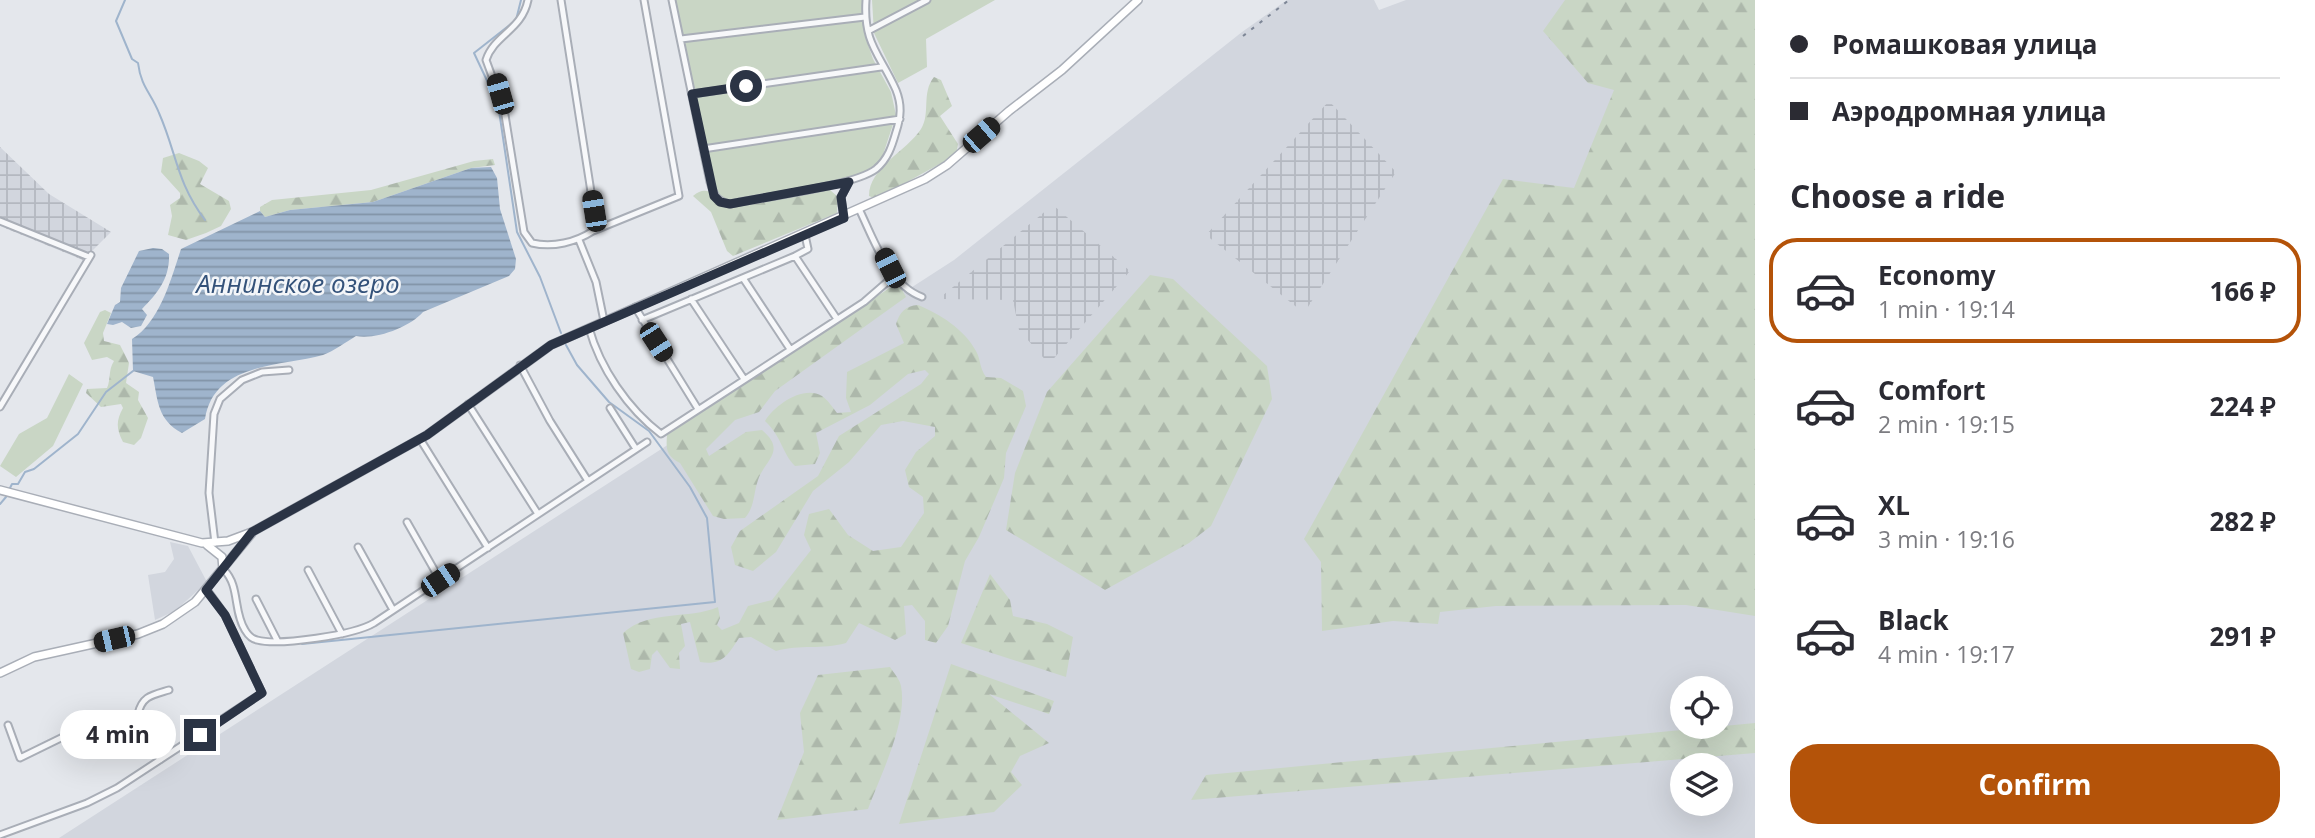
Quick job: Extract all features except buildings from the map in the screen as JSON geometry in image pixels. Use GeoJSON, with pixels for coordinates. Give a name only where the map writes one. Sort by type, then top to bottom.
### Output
{"type":"FeatureCollection","features":[{"type":"Feature","properties":{"kind":"main road"},"geometry":{"type":"LineString","coordinates":[[203,543],[215,543],[252,532],[420,439],[551,345],[860,211],[925,180],[1062,70],[1138,0]]}},
{"type":"Feature","properties":{"kind":"main road"},"geometry":{"type":"LineString","coordinates":[[0,490],[203,543],[218,550],[224,562],[223,570]]}},
{"type":"Feature","properties":{"kind":"main road"},"geometry":{"type":"LineString","coordinates":[[0,673],[34,657],[138,634],[163,624],[195,602],[252,532]]}},
{"type":"Feature","properties":{"kind":"street"},"geometry":{"type":"LineString","coordinates":[[528,0],[524,16],[489,52],[486,60],[501,99],[524,232],[532,243],[540,245],[579,240],[593,231],[679,196],[643,0]]}},
{"type":"Feature","properties":{"kind":"street"},"geometry":{"type":"LineString","coordinates":[[561,0],[594,211],[593,231]]}},
{"type":"Feature","properties":{"kind":"street"},"geometry":{"type":"LineString","coordinates":[[673,0],[714,196],[720,202],[730,204],[849,182],[877,168],[890,153],[901,106],[895,89],[881,67],[868,31],[864,17],[866,0]]}},
{"type":"Feature","properties":{"kind":"street"},"geometry":{"type":"LineString","coordinates":[[868,31],[928,0]]}},
{"type":"Feature","properties":{"kind":"street"},"geometry":{"type":"LineString","coordinates":[[681,39],[864,17]]}},
{"type":"Feature","properties":{"kind":"street"},"geometry":{"type":"LineString","coordinates":[[692,94],[881,67]]}},
{"type":"Feature","properties":{"kind":"street"},"geometry":{"type":"LineString","coordinates":[[704,149],[900,119]]}},
{"type":"Feature","properties":{"kind":"street"},"geometry":{"type":"LineString","coordinates":[[500,146],[509,147]]}},
{"type":"Feature","properties":{"kind":"street"},"geometry":{"type":"LineString","coordinates":[[844,218],[841,197],[849,182]]}},
{"type":"Feature","properties":{"kind":"street"},"geometry":{"type":"LineString","coordinates":[[860,211],[894,276],[907,289],[922,297]]}},
{"type":"Feature","properties":{"kind":"street"},"geometry":{"type":"LineString","coordinates":[[0,221],[90,256],[0,407]]}},
{"type":"Feature","properties":{"kind":"street"},"geometry":{"type":"LineString","coordinates":[[642,320],[795,256],[808,249],[805,235]]}},
{"type":"Feature","properties":{"kind":"street"},"geometry":{"type":"LineString","coordinates":[[579,240],[596,282],[604,321]]}},
{"type":"Feature","properties":{"kind":"street"},"geometry":{"type":"LineString","coordinates":[[795,256],[837,319]]}},
{"type":"Feature","properties":{"kind":"street"},"geometry":{"type":"LineString","coordinates":[[589,327],[596,350],[634,413],[661,434],[864,302],[894,276]]}},
{"type":"Feature","properties":{"kind":"street"},"geometry":{"type":"LineString","coordinates":[[743,278],[790,349]]}},
{"type":"Feature","properties":{"kind":"street"},"geometry":{"type":"LineString","coordinates":[[691,299],[744,379]]}},
{"type":"Feature","properties":{"kind":"street"},"geometry":{"type":"LineString","coordinates":[[635,307],[698,409]]}},
{"type":"Feature","properties":{"kind":"street"},"geometry":{"type":"LineString","coordinates":[[520,365],[550,421],[588,481]]}},
{"type":"Feature","properties":{"kind":"street"},"geometry":{"type":"LineString","coordinates":[[215,543],[209,493],[214,414],[220,399],[242,380],[262,372],[289,370]]}},
{"type":"Feature","properties":{"kind":"street"},"geometry":{"type":"LineString","coordinates":[[468,404],[538,514]]}},
{"type":"Feature","properties":{"kind":"street"},"geometry":{"type":"LineString","coordinates":[[610,408],[636,449]]}},
{"type":"Feature","properties":{"kind":"street"},"geometry":{"type":"LineString","coordinates":[[420,439],[488,548]]}},
{"type":"Feature","properties":{"kind":"street"},"geometry":{"type":"LineString","coordinates":[[223,570],[233,581],[235,600],[246,631],[259,641],[342,634],[364,629],[647,442]]}},
{"type":"Feature","properties":{"kind":"street"},"geometry":{"type":"LineString","coordinates":[[407,522],[440,580]]}},
{"type":"Feature","properties":{"kind":"street"},"geometry":{"type":"LineString","coordinates":[[358,547],[393,610]]}},
{"type":"Feature","properties":{"kind":"street"},"geometry":{"type":"LineString","coordinates":[[307,570],[342,634]]}},
{"type":"Feature","properties":{"kind":"street"},"geometry":{"type":"LineString","coordinates":[[0,835],[99,798],[262,693],[225,615],[206,590]]}},
{"type":"Feature","properties":{"kind":"street"},"geometry":{"type":"LineString","coordinates":[[256,599],[277,640]]}},
{"type":"Feature","properties":{"kind":"street"},"geometry":{"type":"LineString","coordinates":[[160,760],[138,714],[141,702],[147,696],[169,690]]}},
{"type":"Feature","properties":{"kind":"street"},"geometry":{"type":"LineString","coordinates":[[8,725],[20,758],[66,735],[79,735],[138,714]]}},
{"type":"Feature","properties":{"kind":"shaded area"},"geometry":{"type":"Polygon","coordinates":[[[1287,0],[1374,0],[1379,10],[1406,0],[1755,0],[1755,838],[59,838],[954,260],[1242,32],[1287,0]]]}},
{"type":"Feature","properties":{"kind":"shaded area"},"geometry":{"type":"Polygon","coordinates":[[[1329,101],[1396,172],[1304,313],[1206,235],[1329,101]]]}},
{"type":"Feature","properties":{"kind":"shaded area"},"geometry":{"type":"Polygon","coordinates":[[[0,147],[49,194],[111,232],[83,260],[0,226],[0,147]]]}},
{"type":"Feature","properties":{"kind":"shaded area"},"geometry":{"type":"Polygon","coordinates":[[[1053,205],[1130,271],[1049,364],[1019,330],[1013,300],[943,299],[942,296],[1053,205]]]}},
{"type":"Feature","properties":{"kind":"shaded area"},"geometry":{"type":"Polygon","coordinates":[[[170,542],[188,546],[207,582],[175,611],[155,620],[148,575],[165,572],[174,559],[170,542]]]}},
{"type":"Feature","properties":{"kind":"green space"},"geometry":{"type":"Polygon","coordinates":[[[675,0],[862,0],[865,36],[873,59],[891,92],[896,115],[881,161],[856,177],[727,201],[717,193],[675,0]]]}},
{"type":"Feature","properties":{"kind":"green space"},"geometry":{"type":"Polygon","coordinates":[[[872,0],[995,0],[926,39],[927,67],[898,83],[874,33],[872,0]]]}},
{"type":"Feature","properties":{"kind":"green space"},"geometry":{"type":"Polygon","coordinates":[[[1565,0],[1755,0],[1755,616],[1686,605],[1496,606],[1440,612],[1438,624],[1393,621],[1322,631],[1321,562],[1304,539],[1503,179],[1574,188],[1614,90],[1588,83],[1543,31],[1565,0]]]}},
{"type":"Feature","properties":{"kind":"green space"},"geometry":{"type":"Polygon","coordinates":[[[934,77],[941,80],[952,106],[940,116],[958,144],[956,155],[876,199],[869,196],[875,176],[921,129],[928,90],[934,77]]]}},
{"type":"Feature","properties":{"kind":"green space"},"geometry":{"type":"Polygon","coordinates":[[[179,153],[208,168],[200,184],[229,201],[231,209],[221,226],[186,240],[168,235],[172,216],[170,205],[180,198],[180,193],[161,172],[163,158],[179,153]]]}},
{"type":"Feature","properties":{"kind":"green space"},"geometry":{"type":"Polygon","coordinates":[[[493,159],[495,165],[471,168],[373,202],[290,210],[265,217],[260,211],[260,207],[272,200],[371,190],[474,161],[493,159]]]}},
{"type":"Feature","properties":{"kind":"green space"},"geometry":{"type":"Polygon","coordinates":[[[815,185],[829,189],[838,197],[837,213],[733,256],[727,251],[711,212],[693,196],[707,191],[727,201],[733,201],[815,185]]]}},
{"type":"Feature","properties":{"kind":"green space"},"geometry":{"type":"Polygon","coordinates":[[[1150,275],[1173,279],[1267,366],[1272,399],[1211,526],[1189,543],[1105,590],[1006,530],[1015,473],[1047,392],[1150,275]]]}},
{"type":"Feature","properties":{"kind":"green space"},"geometry":{"type":"Polygon","coordinates":[[[894,285],[900,286],[906,297],[775,391],[759,412],[735,420],[706,449],[709,456],[746,432],[762,430],[769,437],[774,450],[758,480],[752,505],[745,518],[724,519],[713,516],[680,463],[669,455],[667,435],[894,285]]]}},
{"type":"Feature","properties":{"kind":"green space"},"geometry":{"type":"Polygon","coordinates":[[[918,305],[958,329],[976,351],[986,377],[1001,378],[1023,391],[1026,406],[1006,453],[1004,478],[979,537],[965,561],[948,626],[936,643],[925,640],[925,621],[912,605],[904,606],[906,634],[895,640],[859,623],[846,643],[828,646],[776,651],[751,637],[739,638],[724,658],[708,663],[700,662],[690,622],[681,624],[685,646],[679,653],[680,669],[670,668],[657,650],[652,655],[650,669],[639,672],[631,669],[623,633],[634,626],[657,618],[718,607],[720,618],[717,625],[722,630],[739,623],[748,606],[772,600],[811,550],[804,535],[809,514],[829,509],[848,535],[873,551],[901,547],[924,513],[923,497],[909,487],[905,470],[916,452],[935,436],[935,427],[903,421],[881,425],[849,462],[813,491],[776,552],[753,571],[735,565],[731,547],[740,531],[818,476],[839,436],[921,384],[929,374],[925,370],[908,374],[870,405],[816,433],[820,453],[815,464],[795,466],[765,421],[782,403],[806,393],[822,396],[837,413],[851,412],[846,398],[847,372],[904,343],[896,324],[904,310],[918,305]]]}},
{"type":"Feature","properties":{"kind":"green space"},"geometry":{"type":"Polygon","coordinates":[[[105,310],[111,313],[103,333],[104,341],[120,345],[129,363],[126,383],[139,392],[138,400],[148,418],[141,438],[134,445],[123,442],[119,433],[118,421],[123,408],[121,404],[101,407],[86,393],[87,389],[107,388],[114,361],[107,357],[92,360],[84,343],[100,312],[105,310]]]}},
{"type":"Feature","properties":{"kind":"green space"},"geometry":{"type":"Polygon","coordinates":[[[69,374],[83,384],[53,446],[16,477],[0,466],[19,434],[47,418],[69,374]]]}},
{"type":"Feature","properties":{"kind":"green space"},"geometry":{"type":"Polygon","coordinates":[[[990,574],[1010,600],[1013,616],[1047,624],[1073,637],[1066,677],[961,643],[990,574]]]}},
{"type":"Feature","properties":{"kind":"green space"},"geometry":{"type":"Polygon","coordinates":[[[951,664],[1054,701],[1049,714],[989,694],[1049,743],[1020,756],[1011,772],[1022,785],[994,812],[899,824],[951,664]]]}},
{"type":"Feature","properties":{"kind":"green space"},"geometry":{"type":"Polygon","coordinates":[[[890,667],[901,686],[900,716],[892,749],[868,809],[777,820],[804,752],[800,713],[818,675],[890,667]]]}},
{"type":"Feature","properties":{"kind":"green space"},"geometry":{"type":"Polygon","coordinates":[[[1755,723],[1755,753],[1670,753],[1670,760],[1191,800],[1206,775],[1670,731],[1670,739],[1733,739],[1733,725],[1755,723]]]}},
{"type":"Feature","properties":{"kind":"water","name":"Аннинское озеро"},"geometry":{"type":"Polygon","coordinates":[[[491,167],[497,178],[500,209],[516,259],[515,269],[509,276],[423,312],[410,323],[392,331],[373,336],[356,336],[323,355],[269,365],[235,377],[221,387],[211,400],[205,419],[182,433],[164,416],[153,377],[133,371],[132,339],[142,331],[157,311],[181,249],[260,211],[265,217],[290,210],[373,202],[471,168],[491,167]]]}},
{"type":"Feature","properties":{"kind":"water"},"geometry":{"type":"Polygon","coordinates":[[[162,249],[169,254],[169,263],[162,284],[142,309],[147,315],[141,326],[131,328],[122,322],[107,324],[115,305],[120,302],[121,288],[139,251],[162,249]]]}},
{"type":"Feature","properties":{"kind":"waterway"},"geometry":{"type":"LineString","coordinates":[[125,0],[116,21],[132,59],[138,63],[141,78],[159,113],[182,180],[205,220]]}},
{"type":"Feature","properties":{"kind":"waterway"},"geometry":{"type":"LineString","coordinates":[[521,0],[516,20],[474,53],[498,104],[517,232],[540,277],[561,333]]}},
{"type":"Feature","properties":{"kind":"waterway"},"geometry":{"type":"LineString","coordinates":[[302,644],[715,602],[707,518],[690,487],[649,431],[609,402],[577,365],[566,345]]}},
{"type":"Feature","properties":{"kind":"waterway"},"geometry":{"type":"LineString","coordinates":[[10,488],[12,484],[18,484],[25,472],[34,469],[78,434],[106,392],[133,371]]}},
{"type":"Feature","properties":{"kind":"waterway"},"geometry":{"type":"LineString","coordinates":[[0,504],[6,497]]}},
{"type":"Feature","properties":{"kind":"railway"},"geometry":{"type":"LineString","coordinates":[[1243,36],[1289,0]]}},
{"type":"Feature","properties":{"kind":"route"},"geometry":{"type":"LineString","coordinates":[[200,735],[262,693],[225,615],[206,590],[252,532],[427,435],[551,345],[844,218],[841,197],[849,182],[820,185],[730,204],[720,202],[714,196],[692,94],[746,86]]}}]}
